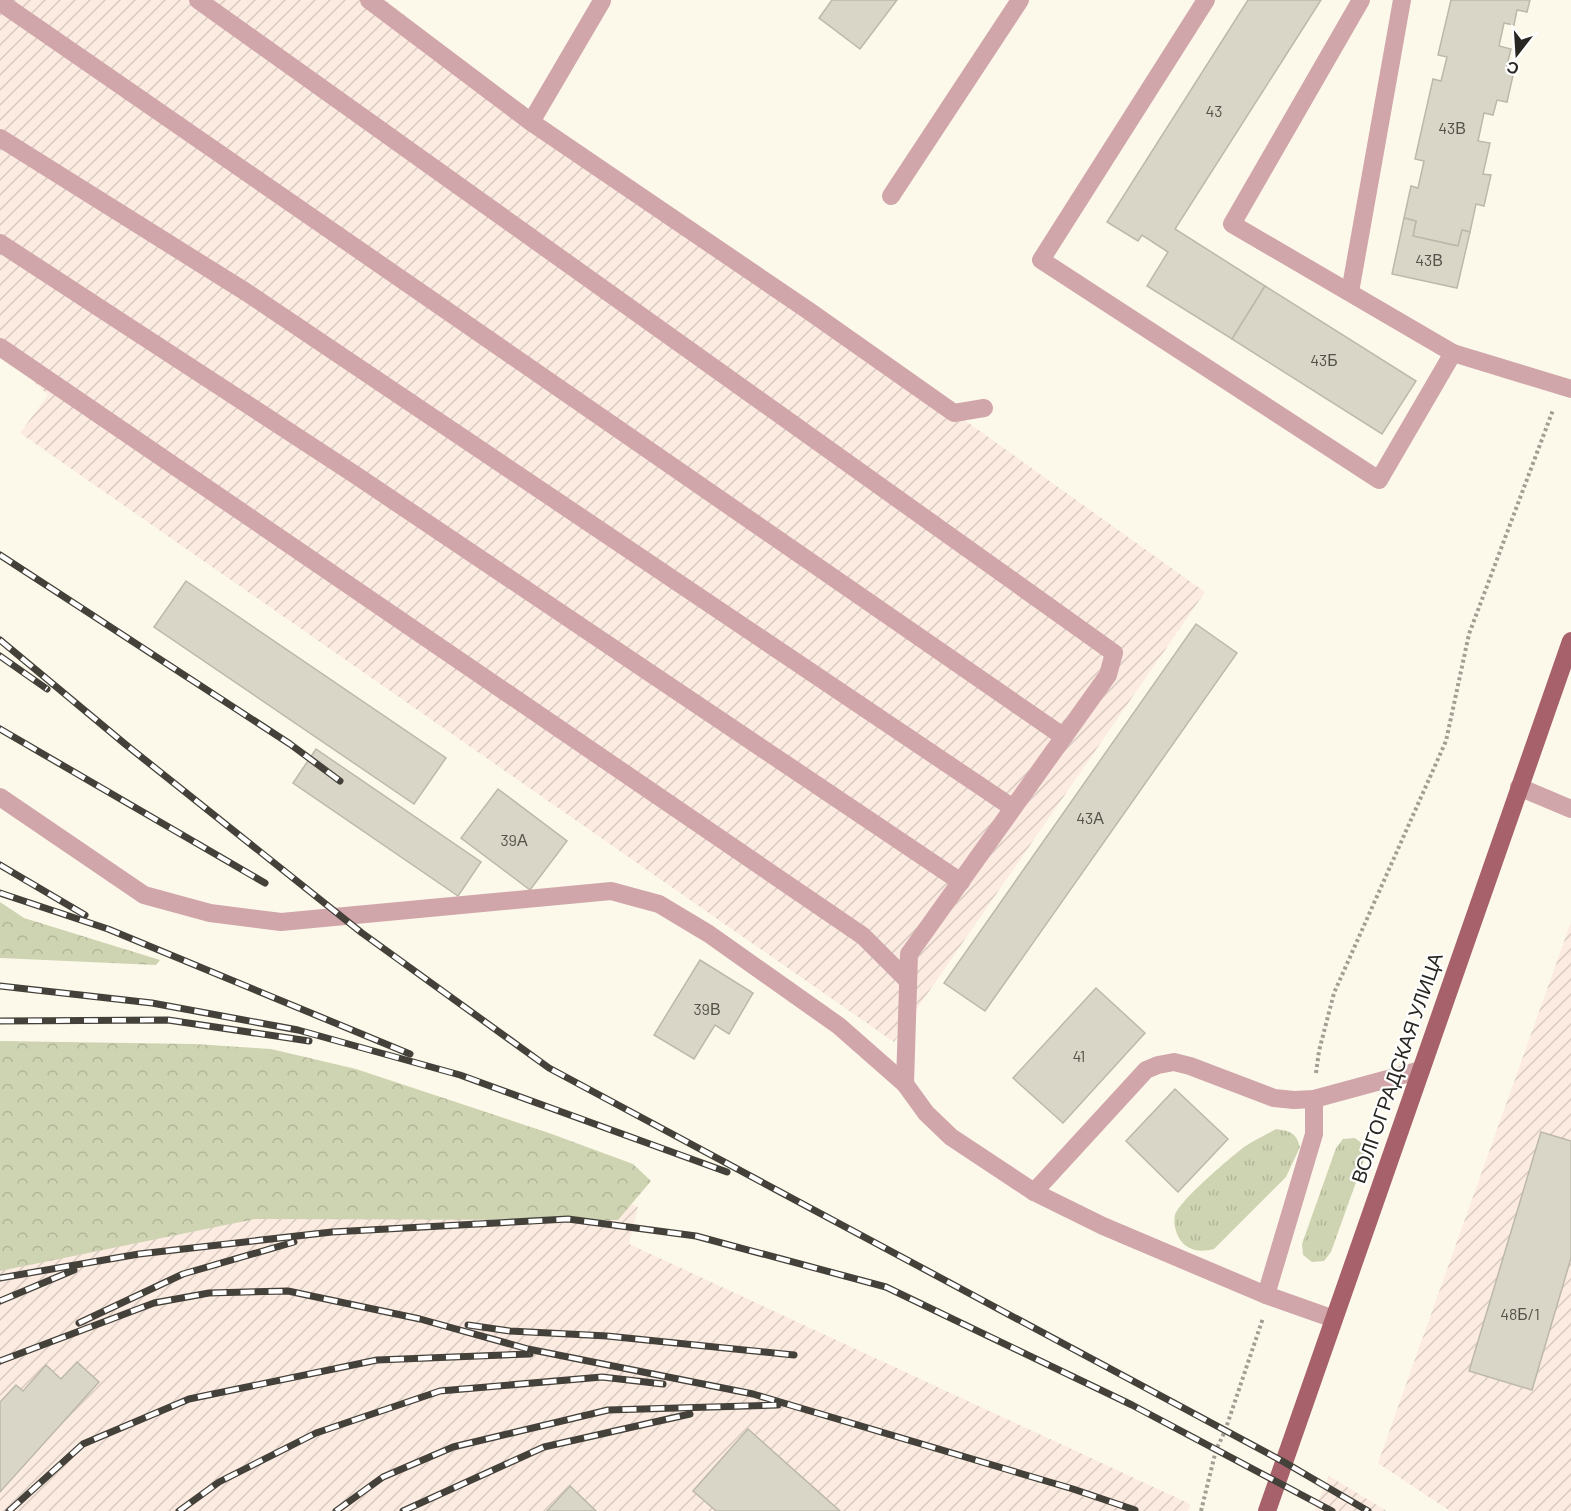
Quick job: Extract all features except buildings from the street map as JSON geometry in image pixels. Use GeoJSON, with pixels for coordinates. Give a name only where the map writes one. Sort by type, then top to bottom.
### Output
{"type":"FeatureCollection","features":[{"type":"Feature","properties":{"kind":"main road","name":"ВОЛГОГРАДСКАЯ УЛИЦА"},"geometry":{"type":"LineString","coordinates":[[1267,1511],[1571,640]]}},
{"type":"Feature","properties":{"kind":"lane"},"geometry":{"type":"LineString","coordinates":[[198,0],[1114,653],[1108,675],[909,954],[905,1084]]}},
{"type":"Feature","properties":{"kind":"lane"},"geometry":{"type":"LineString","coordinates":[[369,0],[531,122],[809,311],[954,413],[984,408]]}},
{"type":"Feature","properties":{"kind":"lane"},"geometry":{"type":"LineString","coordinates":[[891,196],[1020,0]]}},
{"type":"Feature","properties":{"kind":"lane"},"geometry":{"type":"LineString","coordinates":[[1206,0],[1041,260],[1380,480],[1454,353]]}},
{"type":"Feature","properties":{"kind":"lane"},"geometry":{"type":"LineString","coordinates":[[1361,0],[1232,224],[1454,353],[1566,388]]}},
{"type":"Feature","properties":{"kind":"lane"},"geometry":{"type":"LineString","coordinates":[[1350,292],[1402,0]]}},
{"type":"Feature","properties":{"kind":"lane"},"geometry":{"type":"LineString","coordinates":[[531,122],[602,1]]}},
{"type":"Feature","properties":{"kind":"lane"},"geometry":{"type":"LineString","coordinates":[[0,2],[1064,737]]}},
{"type":"Feature","properties":{"kind":"lane"},"geometry":{"type":"LineString","coordinates":[[0,138],[246,292],[1013,808]]}},
{"type":"Feature","properties":{"kind":"lane"},"geometry":{"type":"LineString","coordinates":[[0,243],[354,474],[960,882]]}},
{"type":"Feature","properties":{"kind":"lane"},"geometry":{"type":"LineString","coordinates":[[0,346],[863,936],[908,981]]}},
{"type":"Feature","properties":{"kind":"lane"},"geometry":{"type":"LineString","coordinates":[[1519,788],[1571,809]]}},
{"type":"Feature","properties":{"kind":"lane"},"geometry":{"type":"LineString","coordinates":[[0,797],[144,895],[210,913],[280,922],[611,891],[659,904],[709,934],[839,1026],[905,1084],[926,1113],[951,1137],[1034,1192],[1103,1226],[1266,1295],[1334,1319]]}},
{"type":"Feature","properties":{"kind":"lane"},"geometry":{"type":"LineString","coordinates":[[1034,1192],[1146,1070],[1158,1065],[1174,1062],[1190,1066],[1274,1098],[1294,1101],[1314,1099],[1420,1070]]}},
{"type":"Feature","properties":{"kind":"lane"},"geometry":{"type":"LineString","coordinates":[[1266,1295],[1314,1134],[1314,1099]]}},
{"type":"Feature","properties":{"kind":"path"},"geometry":{"type":"LineString","coordinates":[[1314,1099],[1319,1051],[1334,993],[1446,741],[1469,634],[1566,388]]}},
{"type":"Feature","properties":{"kind":"path"},"geometry":{"type":"LineString","coordinates":[[1202,1511],[1216,1449],[1225,1431],[1263,1320],[1266,1295]]}},
{"type":"Feature","properties":{"kind":"shaded area"},"geometry":{"type":"Polygon","coordinates":[[[0,0],[385,0],[476,71],[1205,592],[894,1042],[20,433],[48,395],[23,372],[0,356],[0,0]]]}},
{"type":"Feature","properties":{"kind":"shaded area"},"geometry":{"type":"Polygon","coordinates":[[[1571,922],[1571,1511],[1450,1511],[1378,1463],[1571,922]]]}},
{"type":"Feature","properties":{"kind":"shaded area"},"geometry":{"type":"Polygon","coordinates":[[[327,1082],[638,1207],[629,1244],[1190,1504],[1188,1511],[0,1511],[0,1119],[327,1082]]]}},
{"type":"Feature","properties":{"kind":"shaded area"},"geometry":{"type":"Polygon","coordinates":[[[1329,1476],[1387,1511],[1314,1511],[1329,1476]]]}},
{"type":"Feature","properties":{"kind":"green space"},"geometry":{"type":"Polygon","coordinates":[[[0,902],[24,918],[160,960],[156,965],[0,958],[0,902]]]}},
{"type":"Feature","properties":{"kind":"green space"},"geometry":{"type":"Polygon","coordinates":[[[0,1041],[194,1044],[271,1049],[356,1069],[549,1133],[633,1164],[651,1181],[618,1220],[255,1219],[0,1271],[0,1041]]]}},
{"type":"Feature","properties":{"kind":"green space"},"geometry":{"type":"Polygon","coordinates":[[[1276,1129],[1292,1134],[1300,1147],[1286,1177],[1214,1249],[1196,1250],[1185,1245],[1175,1225],[1175,1215],[1179,1208],[1195,1190],[1237,1152],[1276,1129]]]}},
{"type":"Feature","properties":{"kind":"green space"},"geometry":{"type":"Polygon","coordinates":[[[1355,1138],[1364,1145],[1365,1157],[1331,1252],[1324,1261],[1312,1262],[1303,1255],[1302,1244],[1336,1148],[1343,1139],[1355,1138]]]}},
{"type":"Feature","properties":{"kind":"railway"},"geometry":{"type":"LineString","coordinates":[[0,555],[290,744],[340,781]]}},
{"type":"Feature","properties":{"kind":"railway"},"geometry":{"type":"LineString","coordinates":[[0,640],[125,744],[362,933],[549,1068],[1284,1462],[1368,1511]]}},
{"type":"Feature","properties":{"kind":"railway"},"geometry":{"type":"LineString","coordinates":[[0,656],[47,689]]}},
{"type":"Feature","properties":{"kind":"railway"},"geometry":{"type":"LineString","coordinates":[[0,729],[265,883]]}},
{"type":"Feature","properties":{"kind":"railway"},"geometry":{"type":"LineString","coordinates":[[0,865],[85,915]]}},
{"type":"Feature","properties":{"kind":"railway"},"geometry":{"type":"LineString","coordinates":[[0,893],[108,929],[410,1054]]}},
{"type":"Feature","properties":{"kind":"railway"},"geometry":{"type":"LineString","coordinates":[[0,986],[152,1003],[298,1030],[460,1075],[727,1172]]}},
{"type":"Feature","properties":{"kind":"railway"},"geometry":{"type":"LineString","coordinates":[[0,1021],[168,1020],[309,1041]]}},
{"type":"Feature","properties":{"kind":"railway"},"geometry":{"type":"LineString","coordinates":[[0,1278],[139,1254],[332,1232],[568,1219],[696,1236],[886,1287],[1132,1405],[1332,1511]]}},
{"type":"Feature","properties":{"kind":"railway"},"geometry":{"type":"LineString","coordinates":[[79,1323],[183,1274],[294,1242]]}},
{"type":"Feature","properties":{"kind":"railway"},"geometry":{"type":"LineString","coordinates":[[0,1301],[74,1270]]}},
{"type":"Feature","properties":{"kind":"railway"},"geometry":{"type":"LineString","coordinates":[[0,1361],[154,1303],[209,1293],[288,1291],[420,1319],[528,1349],[753,1394],[1073,1489],[1135,1510]]}},
{"type":"Feature","properties":{"kind":"railway"},"geometry":{"type":"LineString","coordinates":[[468,1325],[510,1331],[607,1336],[794,1355]]}},
{"type":"Feature","properties":{"kind":"railway"},"geometry":{"type":"LineString","coordinates":[[9,1511],[83,1444],[189,1399],[377,1360],[530,1354]]}},
{"type":"Feature","properties":{"kind":"railway"},"geometry":{"type":"LineString","coordinates":[[179,1511],[219,1482],[316,1433],[440,1391],[602,1377],[663,1384]]}},
{"type":"Feature","properties":{"kind":"railway"},"geometry":{"type":"LineString","coordinates":[[336,1511],[383,1477],[453,1447],[608,1410],[778,1405]]}},
{"type":"Feature","properties":{"kind":"railway"},"geometry":{"type":"LineString","coordinates":[[403,1511],[544,1447],[690,1414]]}}]}
